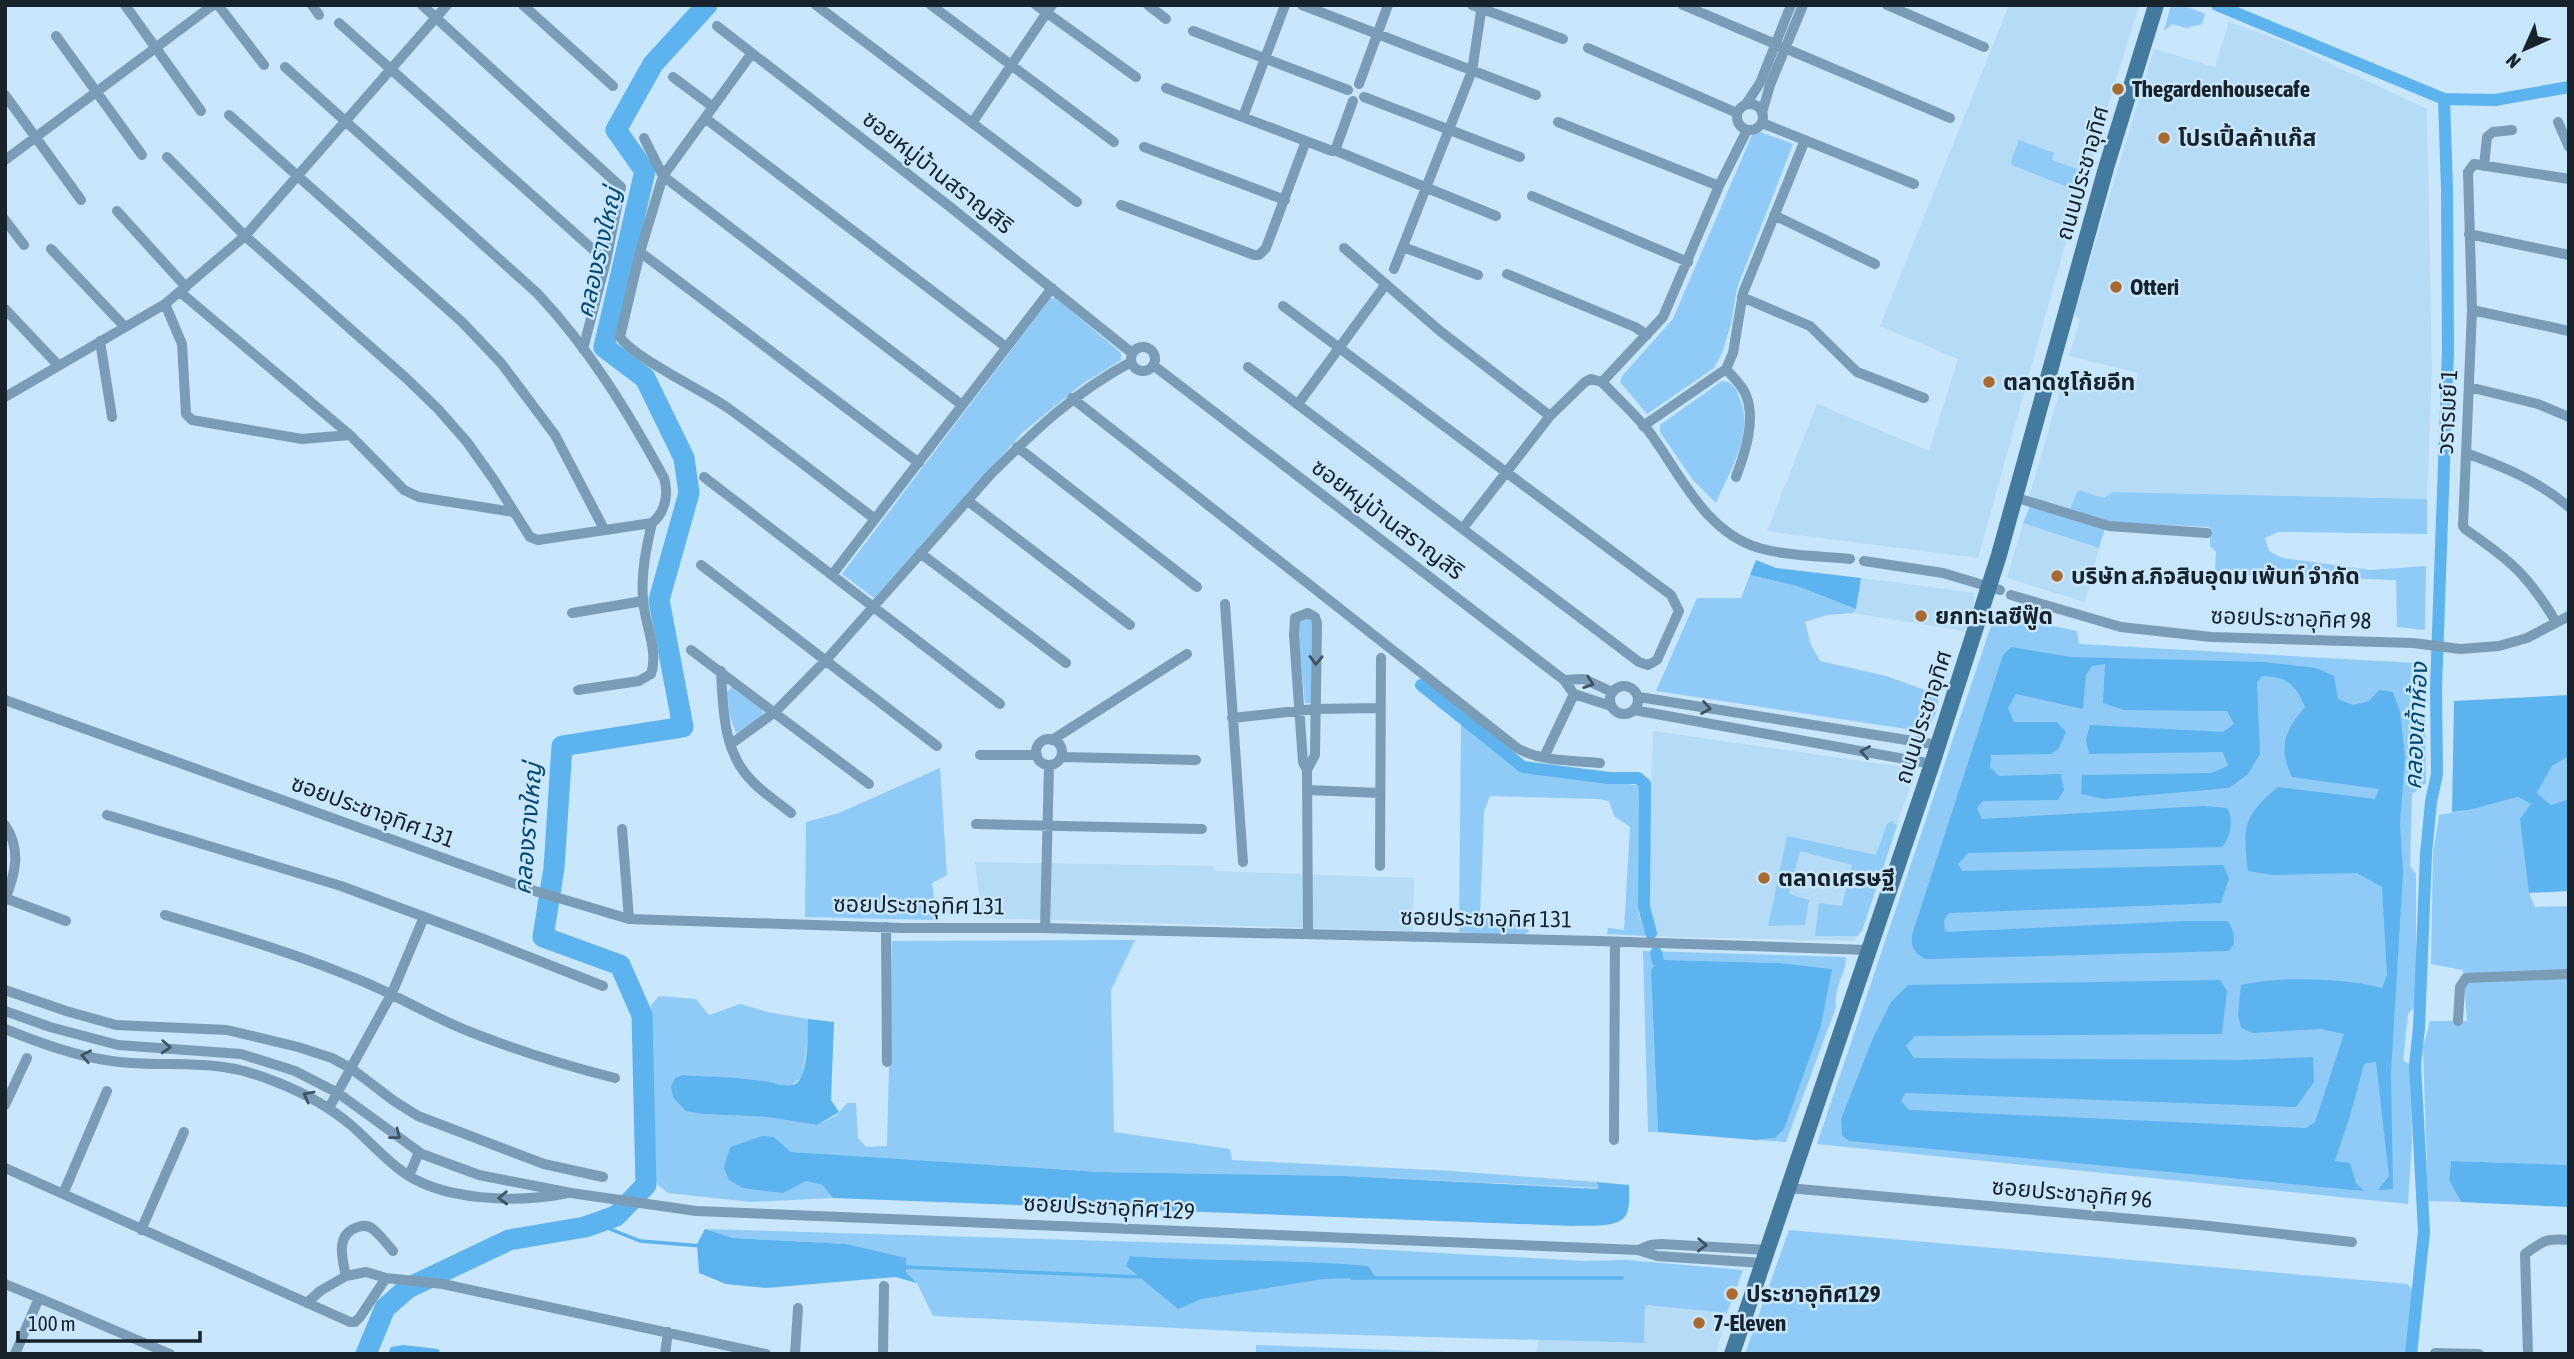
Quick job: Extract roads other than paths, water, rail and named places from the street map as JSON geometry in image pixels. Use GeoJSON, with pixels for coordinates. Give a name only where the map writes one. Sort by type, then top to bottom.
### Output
{"type":"FeatureCollection","features":[{"type":"Feature","properties":{"kind":"main road","name":"ถนนประชาอุทิศ"},"geometry":{"type":"LineString","coordinates":[[1732,1354],[1938,745],[2000,591],[2014,497],[2106,168],[2156,5]]}},
{"type":"Feature","properties":{"kind":"street"},"geometry":{"type":"LineString","coordinates":[[125,5],[201,111]]}},
{"type":"Feature","properties":{"kind":"street"},"geometry":{"type":"LineString","coordinates":[[5,160],[215,5],[264,65]]}},
{"type":"Feature","properties":{"kind":"street"},"geometry":{"type":"LineString","coordinates":[[312,5],[319,15]]}},
{"type":"Feature","properties":{"kind":"street"},"geometry":{"type":"LineString","coordinates":[[422,5],[621,187],[606,261],[583,349]]}},
{"type":"Feature","properties":{"kind":"street"},"geometry":{"type":"LineString","coordinates":[[5,397],[165,304],[244,236],[447,5]]}},
{"type":"Feature","properties":{"kind":"street"},"geometry":{"type":"LineString","coordinates":[[523,5],[613,86]]}},
{"type":"Feature","properties":{"kind":"street"},"geometry":{"type":"LineString","coordinates":[[816,5],[1077,202]]}},
{"type":"Feature","properties":{"kind":"street"},"geometry":{"type":"LineString","coordinates":[[931,5],[1114,142]]}},
{"type":"Feature","properties":{"kind":"street"},"geometry":{"type":"LineString","coordinates":[[1036,5],[1049,9],[1136,77]]}},
{"type":"Feature","properties":{"kind":"street"},"geometry":{"type":"LineString","coordinates":[[1148,5],[1166,19]]}},
{"type":"Feature","properties":{"kind":"street"},"geometry":{"type":"LineString","coordinates":[[1243,117],[1285,5]]}},
{"type":"Feature","properties":{"kind":"street"},"geometry":{"type":"LineString","coordinates":[[1302,5],[1536,95]]}},
{"type":"Feature","properties":{"kind":"street"},"geometry":{"type":"LineString","coordinates":[[1359,84],[1388,5]]}},
{"type":"Feature","properties":{"kind":"street"},"geometry":{"type":"LineString","coordinates":[[1683,5],[1950,118]]}},
{"type":"Feature","properties":{"kind":"street"},"geometry":{"type":"LineString","coordinates":[[1791,5],[1780,46],[1762,118],[1755,129],[1746,130],[1737,122],[1737,113],[1760,83],[1780,46],[1803,5]]}},
{"type":"Feature","properties":{"kind":"street"},"geometry":{"type":"LineString","coordinates":[[1887,5],[1984,47]]}},
{"type":"Feature","properties":{"kind":"street"},"geometry":{"type":"LineString","coordinates":[[1394,269],[1472,71],[1478,6],[1563,39]]}},
{"type":"Feature","properties":{"kind":"street"},"geometry":{"type":"LineString","coordinates":[[972,123],[1049,9]]}},
{"type":"Feature","properties":{"kind":"street"},"geometry":{"type":"LineString","coordinates":[[339,23],[606,261]]}},
{"type":"Feature","properties":{"kind":"street","name":"ซอยหมู่บ้านสราญสิริ"},"geometry":{"type":"LineString","coordinates":[[717,26],[1052,288],[1131,358],[1141,371],[1146,371],[1153,365],[1154,356],[1149,348],[1139,347],[1131,358]]}},
{"type":"Feature","properties":{"kind":"street"},"geometry":{"type":"LineString","coordinates":[[1193,31],[1348,90]]}},
{"type":"Feature","properties":{"kind":"street"},"geometry":{"type":"LineString","coordinates":[[56,36],[142,155]]}},
{"type":"Feature","properties":{"kind":"street"},"geometry":{"type":"LineString","coordinates":[[1587,48],[1737,113]]}},
{"type":"Feature","properties":{"kind":"street"},"geometry":{"type":"LineString","coordinates":[[752,53],[663,176],[640,252],[622,325],[622,340],[726,407],[875,519]]}},
{"type":"Feature","properties":{"kind":"street"},"geometry":{"type":"LineString","coordinates":[[167,157],[244,236],[438,409],[467,442],[494,480],[526,533],[534,539],[652,523],[659,517],[665,500],[667,490],[664,478],[618,396],[561,319],[537,293],[285,67]]}},
{"type":"Feature","properties":{"kind":"street"},"geometry":{"type":"LineString","coordinates":[[673,77],[713,107]]}},
{"type":"Feature","properties":{"kind":"street"},"geometry":{"type":"LineString","coordinates":[[1359,84],[1351,85],[1348,96],[1449,129],[1520,156]]}},
{"type":"Feature","properties":{"kind":"street"},"geometry":{"type":"LineString","coordinates":[[1334,150],[1364,89],[1359,84]]}},
{"type":"Feature","properties":{"kind":"street"},"geometry":{"type":"LineString","coordinates":[[1166,88],[1334,150],[1496,216]]}},
{"type":"Feature","properties":{"kind":"street"},"geometry":{"type":"LineString","coordinates":[[5,95],[81,200]]}},
{"type":"Feature","properties":{"kind":"street"},"geometry":{"type":"LineString","coordinates":[[1746,104],[1755,105],[1762,118],[1805,140],[1914,184]]}},
{"type":"Feature","properties":{"kind":"street"},"geometry":{"type":"LineString","coordinates":[[229,115],[462,322],[501,363],[555,435],[590,497],[604,529]]}},
{"type":"Feature","properties":{"kind":"street"},"geometry":{"type":"LineString","coordinates":[[705,118],[1006,347]]}},
{"type":"Feature","properties":{"kind":"street"},"geometry":{"type":"LineString","coordinates":[[1558,122],[1719,186]]}},
{"type":"Feature","properties":{"kind":"street"},"geometry":{"type":"LineString","coordinates":[[2558,122],[2569,147]]}},
{"type":"Feature","properties":{"kind":"street"},"geometry":{"type":"LineString","coordinates":[[1602,382],[1663,317],[1746,130]]}},
{"type":"Feature","properties":{"kind":"street","name":"วรารมย์ 1"},"geometry":{"type":"LineString","coordinates":[[2512,130],[2493,132],[2487,137],[2478,165],[2468,172],[2472,310],[2465,529],[2490,545],[2517,568],[2556,622]]}},
{"type":"Feature","properties":{"kind":"street"},"geometry":{"type":"LineString","coordinates":[[644,138],[663,176],[962,405]]}},
{"type":"Feature","properties":{"kind":"street"},"geometry":{"type":"LineString","coordinates":[[1643,426],[1726,369],[1733,353],[1742,297],[1805,140]]}},
{"type":"Feature","properties":{"kind":"street"},"geometry":{"type":"LineString","coordinates":[[1121,205],[1254,256],[1259,255],[1266,248],[1306,141]]}},
{"type":"Feature","properties":{"kind":"street"},"geometry":{"type":"LineString","coordinates":[[1144,147],[1285,200]]}},
{"type":"Feature","properties":{"kind":"street"},"geometry":{"type":"LineString","coordinates":[[2478,165],[2569,179]]}},
{"type":"Feature","properties":{"kind":"street"},"geometry":{"type":"LineString","coordinates":[[1532,196],[1688,262]]}},
{"type":"Feature","properties":{"kind":"street"},"geometry":{"type":"LineString","coordinates":[[117,211],[183,289],[350,435],[404,490],[411,494],[513,512]]}},
{"type":"Feature","properties":{"kind":"street"},"geometry":{"type":"LineString","coordinates":[[1774,215],[1875,264]]}},
{"type":"Feature","properties":{"kind":"street"},"geometry":{"type":"LineString","coordinates":[[5,220],[24,245]]}},
{"type":"Feature","properties":{"kind":"street"},"geometry":{"type":"LineString","coordinates":[[2469,234],[2569,255]]}},
{"type":"Feature","properties":{"kind":"street"},"geometry":{"type":"LineString","coordinates":[[1403,247],[1478,275]]}},
{"type":"Feature","properties":{"kind":"street"},"geometry":{"type":"LineString","coordinates":[[1343,248],[1463,349],[1550,416]]}},
{"type":"Feature","properties":{"kind":"street"},"geometry":{"type":"LineString","coordinates":[[51,249],[124,326]]}},
{"type":"Feature","properties":{"kind":"street"},"geometry":{"type":"LineString","coordinates":[[640,252],[919,463]]}},
{"type":"Feature","properties":{"kind":"street"},"geometry":{"type":"LineString","coordinates":[[1507,274],[1635,327],[1647,335]]}},
{"type":"Feature","properties":{"kind":"street"},"geometry":{"type":"LineString","coordinates":[[1298,404],[1386,284]]}},
{"type":"Feature","properties":{"kind":"street"},"geometry":{"type":"LineString","coordinates":[[832,575],[1052,288]]}},
{"type":"Feature","properties":{"kind":"street"},"geometry":{"type":"LineString","coordinates":[[1742,297],[1810,326],[1857,372],[1924,398]]}},
{"type":"Feature","properties":{"kind":"street"},"geometry":{"type":"LineString","coordinates":[[165,304],[182,344],[186,414],[192,420],[302,439],[350,435]]}},
{"type":"Feature","properties":{"kind":"street"},"geometry":{"type":"LineString","coordinates":[[1248,367],[1640,662],[1648,665],[1657,660],[1679,611],[1671,596],[1283,306]]}},
{"type":"Feature","properties":{"kind":"street"},"geometry":{"type":"LineString","coordinates":[[5,309],[58,365]]}},
{"type":"Feature","properties":{"kind":"street"},"geometry":{"type":"LineString","coordinates":[[2472,310],[2569,331]]}},
{"type":"Feature","properties":{"kind":"street"},"geometry":{"type":"LineString","coordinates":[[100,341],[112,418]]}},
{"type":"Feature","properties":{"kind":"street"},"geometry":{"type":"LineString","coordinates":[[731,744],[775,712],[827,659],[1017,447],[1072,398],[1131,358]]}},
{"type":"Feature","properties":{"kind":"street","name":"ซอยหมู่บ้านสราญสิริ"},"geometry":{"type":"LineString","coordinates":[[1153,365],[1564,680],[1574,694]]}},
{"type":"Feature","properties":{"kind":"street"},"geometry":{"type":"LineString","coordinates":[[1726,369],[1747,396],[1750,418],[1747,441],[1736,477]]}},
{"type":"Feature","properties":{"kind":"street"},"geometry":{"type":"LineString","coordinates":[[1463,528],[1550,416],[1591,379],[1602,382],[1643,426],[1702,508],[1738,538],[1778,552],[1850,559]]}},
{"type":"Feature","properties":{"kind":"street"},"geometry":{"type":"LineString","coordinates":[[2469,387],[2538,404],[2569,417]]}},
{"type":"Feature","properties":{"kind":"street"},"geometry":{"type":"LineString","coordinates":[[1072,398],[1517,748],[1544,757],[1600,763]]}},
{"type":"Feature","properties":{"kind":"street"},"geometry":{"type":"LineString","coordinates":[[1017,447],[1197,587]]}},
{"type":"Feature","properties":{"kind":"street"},"geometry":{"type":"LineString","coordinates":[[2466,453],[2529,478],[2569,507]]}},
{"type":"Feature","properties":{"kind":"street"},"geometry":{"type":"LineString","coordinates":[[704,477],[1000,704]]}},
{"type":"Feature","properties":{"kind":"street"},"geometry":{"type":"LineString","coordinates":[[2014,497],[2109,526],[2207,533]]}},
{"type":"Feature","properties":{"kind":"street"},"geometry":{"type":"LineString","coordinates":[[968,501],[1130,625]]}},
{"type":"Feature","properties":{"kind":"street"},"geometry":{"type":"LineString","coordinates":[[578,690],[639,681],[651,674],[653,662],[643,601],[645,556],[652,523]]}},
{"type":"Feature","properties":{"kind":"street"},"geometry":{"type":"LineString","coordinates":[[920,553],[1066,663]]}},
{"type":"Feature","properties":{"kind":"street","name":"ซอยประชาอุทิศ 98"},"geometry":{"type":"LineString","coordinates":[[1864,561],[1942,573],[2120,627],[2211,637],[2413,643],[2460,649],[2499,646],[2527,638],[2568,618]]}},
{"type":"Feature","properties":{"kind":"street"},"geometry":{"type":"LineString","coordinates":[[701,565],[937,746]]}},
{"type":"Feature","properties":{"kind":"street"},"geometry":{"type":"LineString","coordinates":[[572,613],[643,601]]}},
{"type":"Feature","properties":{"kind":"street"},"geometry":{"type":"LineString","coordinates":[[1225,604],[1243,862]]}},
{"type":"Feature","properties":{"kind":"street"},"geometry":{"type":"LineString","coordinates":[[1307,770],[1315,755],[1317,623],[1315,617],[1308,613],[1298,615],[1294,620],[1303,762],[1307,770],[1308,790],[1308,934]]}},
{"type":"Feature","properties":{"kind":"street"},"geometry":{"type":"LineString","coordinates":[[691,650],[869,784]]}},
{"type":"Feature","properties":{"kind":"street"},"geometry":{"type":"LineString","coordinates":[[1052,740],[1060,744],[1062,757],[1049,766],[1041,762],[1037,755],[1040,743],[1052,740],[1187,654]]}},
{"type":"Feature","properties":{"kind":"street"},"geometry":{"type":"LineString","coordinates":[[1380,866],[1381,659]]}},
{"type":"Feature","properties":{"kind":"street"},"geometry":{"type":"LineString","coordinates":[[720,671],[723,718],[736,759],[751,780],[791,813]]}},
{"type":"Feature","properties":{"kind":"street","name":"ซอยหมู่บ้านสราญสิริ"},"geometry":{"type":"LineString","coordinates":[[1564,680],[1584,680],[1612,692],[1618,686],[1627,685],[1635,690],[1639,697],[1938,745]]}},
{"type":"Feature","properties":{"kind":"street"},"geometry":{"type":"LineString","coordinates":[[1611,706],[1612,692]]}},
{"type":"Feature","properties":{"kind":"street"},"geometry":{"type":"LineString","coordinates":[[1544,757],[1574,694],[1611,706],[1621,714],[1634,710],[1932,764]]}},
{"type":"Feature","properties":{"kind":"street"},"geometry":{"type":"LineString","coordinates":[[1634,710],[1639,697]]}},
{"type":"Feature","properties":{"kind":"street","name":"ซอยประชาอุทิศ 131"},"geometry":{"type":"LineString","coordinates":[[5,700],[535,891],[629,919],[1869,950]]}},
{"type":"Feature","properties":{"kind":"street"},"geometry":{"type":"LineString","coordinates":[[1232,718],[1315,709],[1380,708]]}},
{"type":"Feature","properties":{"kind":"street"},"geometry":{"type":"LineString","coordinates":[[980,755],[1037,755]]}},
{"type":"Feature","properties":{"kind":"street"},"geometry":{"type":"LineString","coordinates":[[1062,757],[1196,760]]}},
{"type":"Feature","properties":{"kind":"street"},"geometry":{"type":"LineString","coordinates":[[1045,928],[1049,766]]}},
{"type":"Feature","properties":{"kind":"street"},"geometry":{"type":"LineString","coordinates":[[1308,790],[1380,793]]}},
{"type":"Feature","properties":{"kind":"street"},"geometry":{"type":"LineString","coordinates":[[107,815],[341,886],[603,986]]}},
{"type":"Feature","properties":{"kind":"street"},"geometry":{"type":"LineString","coordinates":[[976,824],[1202,830]]}},
{"type":"Feature","properties":{"kind":"street"},"geometry":{"type":"LineString","coordinates":[[5,825],[12,835],[16,861],[5,899],[66,921]]}},
{"type":"Feature","properties":{"kind":"street"},"geometry":{"type":"LineString","coordinates":[[622,829],[629,919]]}},
{"type":"Feature","properties":{"kind":"street"},"geometry":{"type":"LineString","coordinates":[[165,915],[279,950],[392,993],[472,1033],[571,1067],[615,1078]]}},
{"type":"Feature","properties":{"kind":"street"},"geometry":{"type":"LineString","coordinates":[[329,1108],[392,993],[424,916]]}},
{"type":"Feature","properties":{"kind":"street"},"geometry":{"type":"LineString","coordinates":[[886,927],[887,1062]]}},
{"type":"Feature","properties":{"kind":"street"},"geometry":{"type":"LineString","coordinates":[[1615,942],[1615,1140]]}},
{"type":"Feature","properties":{"kind":"street"},"geometry":{"type":"LineString","coordinates":[[2458,1021],[2460,988],[2466,978],[2569,974]]}},
{"type":"Feature","properties":{"kind":"street"},"geometry":{"type":"LineString","coordinates":[[5,990],[65,1012],[116,1025],[203,1028],[250,1035],[298,1047],[332,1058],[352,1069],[405,1109],[418,1115],[544,1164],[603,1177]]}},
{"type":"Feature","properties":{"kind":"street","name":"ซอยประชาอุทิศ 129"},"geometry":{"type":"LineString","coordinates":[[5,1011],[94,1040],[118,1045],[241,1054],[295,1071],[338,1093],[419,1152],[479,1175],[575,1193],[696,1210],[1638,1250],[1661,1244],[1765,1256]]}},
{"type":"Feature","properties":{"kind":"street","name":"ซอยประชาอุทิศ 129"},"geometry":{"type":"LineString","coordinates":[[5,1030],[56,1049],[112,1061],[226,1067],[245,1071],[305,1094],[329,1108],[409,1176],[444,1190],[477,1198],[575,1193]]}},
{"type":"Feature","properties":{"kind":"street"},"geometry":{"type":"LineString","coordinates":[[5,1105],[27,1058]]}},
{"type":"Feature","properties":{"kind":"street"},"geometry":{"type":"LineString","coordinates":[[63,1194],[107,1091]]}},
{"type":"Feature","properties":{"kind":"street"},"geometry":{"type":"LineString","coordinates":[[141,1230],[184,1132]]}},
{"type":"Feature","properties":{"kind":"street"},"geometry":{"type":"LineString","coordinates":[[409,1176],[419,1152]]}},
{"type":"Feature","properties":{"kind":"street"},"geometry":{"type":"LineString","coordinates":[[5,1168],[341,1319],[355,1322],[386,1278]]}},
{"type":"Feature","properties":{"kind":"street","name":"ซอยประชาอุทิศ 96"},"geometry":{"type":"LineString","coordinates":[[1788,1188],[2200,1225],[2351,1242]]}},
{"type":"Feature","properties":{"kind":"street"},"geometry":{"type":"LineString","coordinates":[[346,1276],[341,1247],[344,1238],[355,1228],[373,1228],[393,1251]]}},
{"type":"Feature","properties":{"kind":"street"},"geometry":{"type":"LineString","coordinates":[[2528,1354],[2525,1254],[2540,1242],[2551,1238],[2569,1240]]}},
{"type":"Feature","properties":{"kind":"street"},"geometry":{"type":"LineString","coordinates":[[307,1303],[320,1291],[346,1276],[366,1272],[386,1278],[443,1284],[764,1354]]}},
{"type":"Feature","properties":{"kind":"street"},"geometry":{"type":"LineString","coordinates":[[5,1284],[170,1354]]}},
{"type":"Feature","properties":{"kind":"street"},"geometry":{"type":"LineString","coordinates":[[883,1354],[884,1286]]}},
{"type":"Feature","properties":{"kind":"street"},"geometry":{"type":"LineString","coordinates":[[15,1354],[38,1298]]}},
{"type":"Feature","properties":{"kind":"street"},"geometry":{"type":"LineString","coordinates":[[794,1354],[798,1308]]}},
{"type":"Feature","properties":{"kind":"street"},"geometry":{"type":"LineString","coordinates":[[664,1354],[668,1332]]}},
{"type":"Feature","properties":{"kind":"street"},"geometry":{"type":"LineString","coordinates":[[2435,1353],[2479,1354]]}},
{"type":"Feature","properties":{"kind":"waterway","name":"คลองรางใหญ่"},"geometry":{"type":"LineString","coordinates":[[366,1354],[385,1308],[408,1288],[509,1240],[585,1227],[616,1216],[646,1185],[642,1015],[620,965],[543,937],[554,868],[562,746],[683,727],[659,600],[689,493],[684,458],[645,378],[604,347],[645,171],[616,130],[653,64],[707,5]]}},
{"type":"Feature","properties":{"kind":"waterway"},"geometry":{"type":"LineString","coordinates":[[2217,5],[2444,99],[2495,100],[2569,87]]}},
{"type":"Feature","properties":{"kind":"waterway","name":"คลองเก้าห้อง"},"geometry":{"type":"LineString","coordinates":[[2411,1354],[2424,1232],[2415,1065],[2426,854],[2431,802],[2437,774],[2436,688],[2448,351],[2444,99]]}},
{"type":"Feature","properties":{"kind":"waterway"},"geometry":{"type":"LineString","coordinates":[[1421,685],[1523,767],[1609,778],[1638,778],[1645,784],[1644,907],[1651,933]]}},
{"type":"Feature","properties":{"kind":"waterway"},"geometry":{"type":"LineString","coordinates":[[1656,953],[1658,961]]}},
{"type":"Feature","properties":{"kind":"waterway"},"geometry":{"type":"LineString","coordinates":[[595,1223],[640,1241],[702,1246]]}},
{"type":"Feature","properties":{"kind":"waterway"},"geometry":{"type":"LineString","coordinates":[[904,1267],[1141,1277]]}},
{"type":"Feature","properties":{"kind":"waterway"},"geometry":{"type":"LineString","coordinates":[[1352,1278],[1622,1278]]}},
{"type":"Feature","properties":{"kind":"place","name":"Thegardenhousecafe"},"geometry":{"type":"Point","coordinates":[2118,89]}},
{"type":"Feature","properties":{"kind":"place","name":"โปรเปิ้ลค้าแก๊ส"},"geometry":{"type":"Point","coordinates":[2164,138]}},
{"type":"Feature","properties":{"kind":"place","name":"Otteri"},"geometry":{"type":"Point","coordinates":[2116,287]}},
{"type":"Feature","properties":{"kind":"place","name":"ตลาดซุโก้ยอีท"},"geometry":{"type":"Point","coordinates":[1989,382]}},
{"type":"Feature","properties":{"kind":"place","name":"บริษัท ส.กิจสินอุดม เพ้นท์ จำกัด"},"geometry":{"type":"Point","coordinates":[2057,576]}},
{"type":"Feature","properties":{"kind":"place","name":"ยกทะเลซีฟู๊ด"},"geometry":{"type":"Point","coordinates":[1921,616]}},
{"type":"Feature","properties":{"kind":"place","name":"ตลาดเศรษฐี"},"geometry":{"type":"Point","coordinates":[1764,878]}},
{"type":"Feature","properties":{"kind":"place","name":"ประชาอุทิศ129"},"geometry":{"type":"Point","coordinates":[1732,1294]}},
{"type":"Feature","properties":{"kind":"place","name":"7-Eleven"},"geometry":{"type":"Point","coordinates":[1699,1323]}}]}
